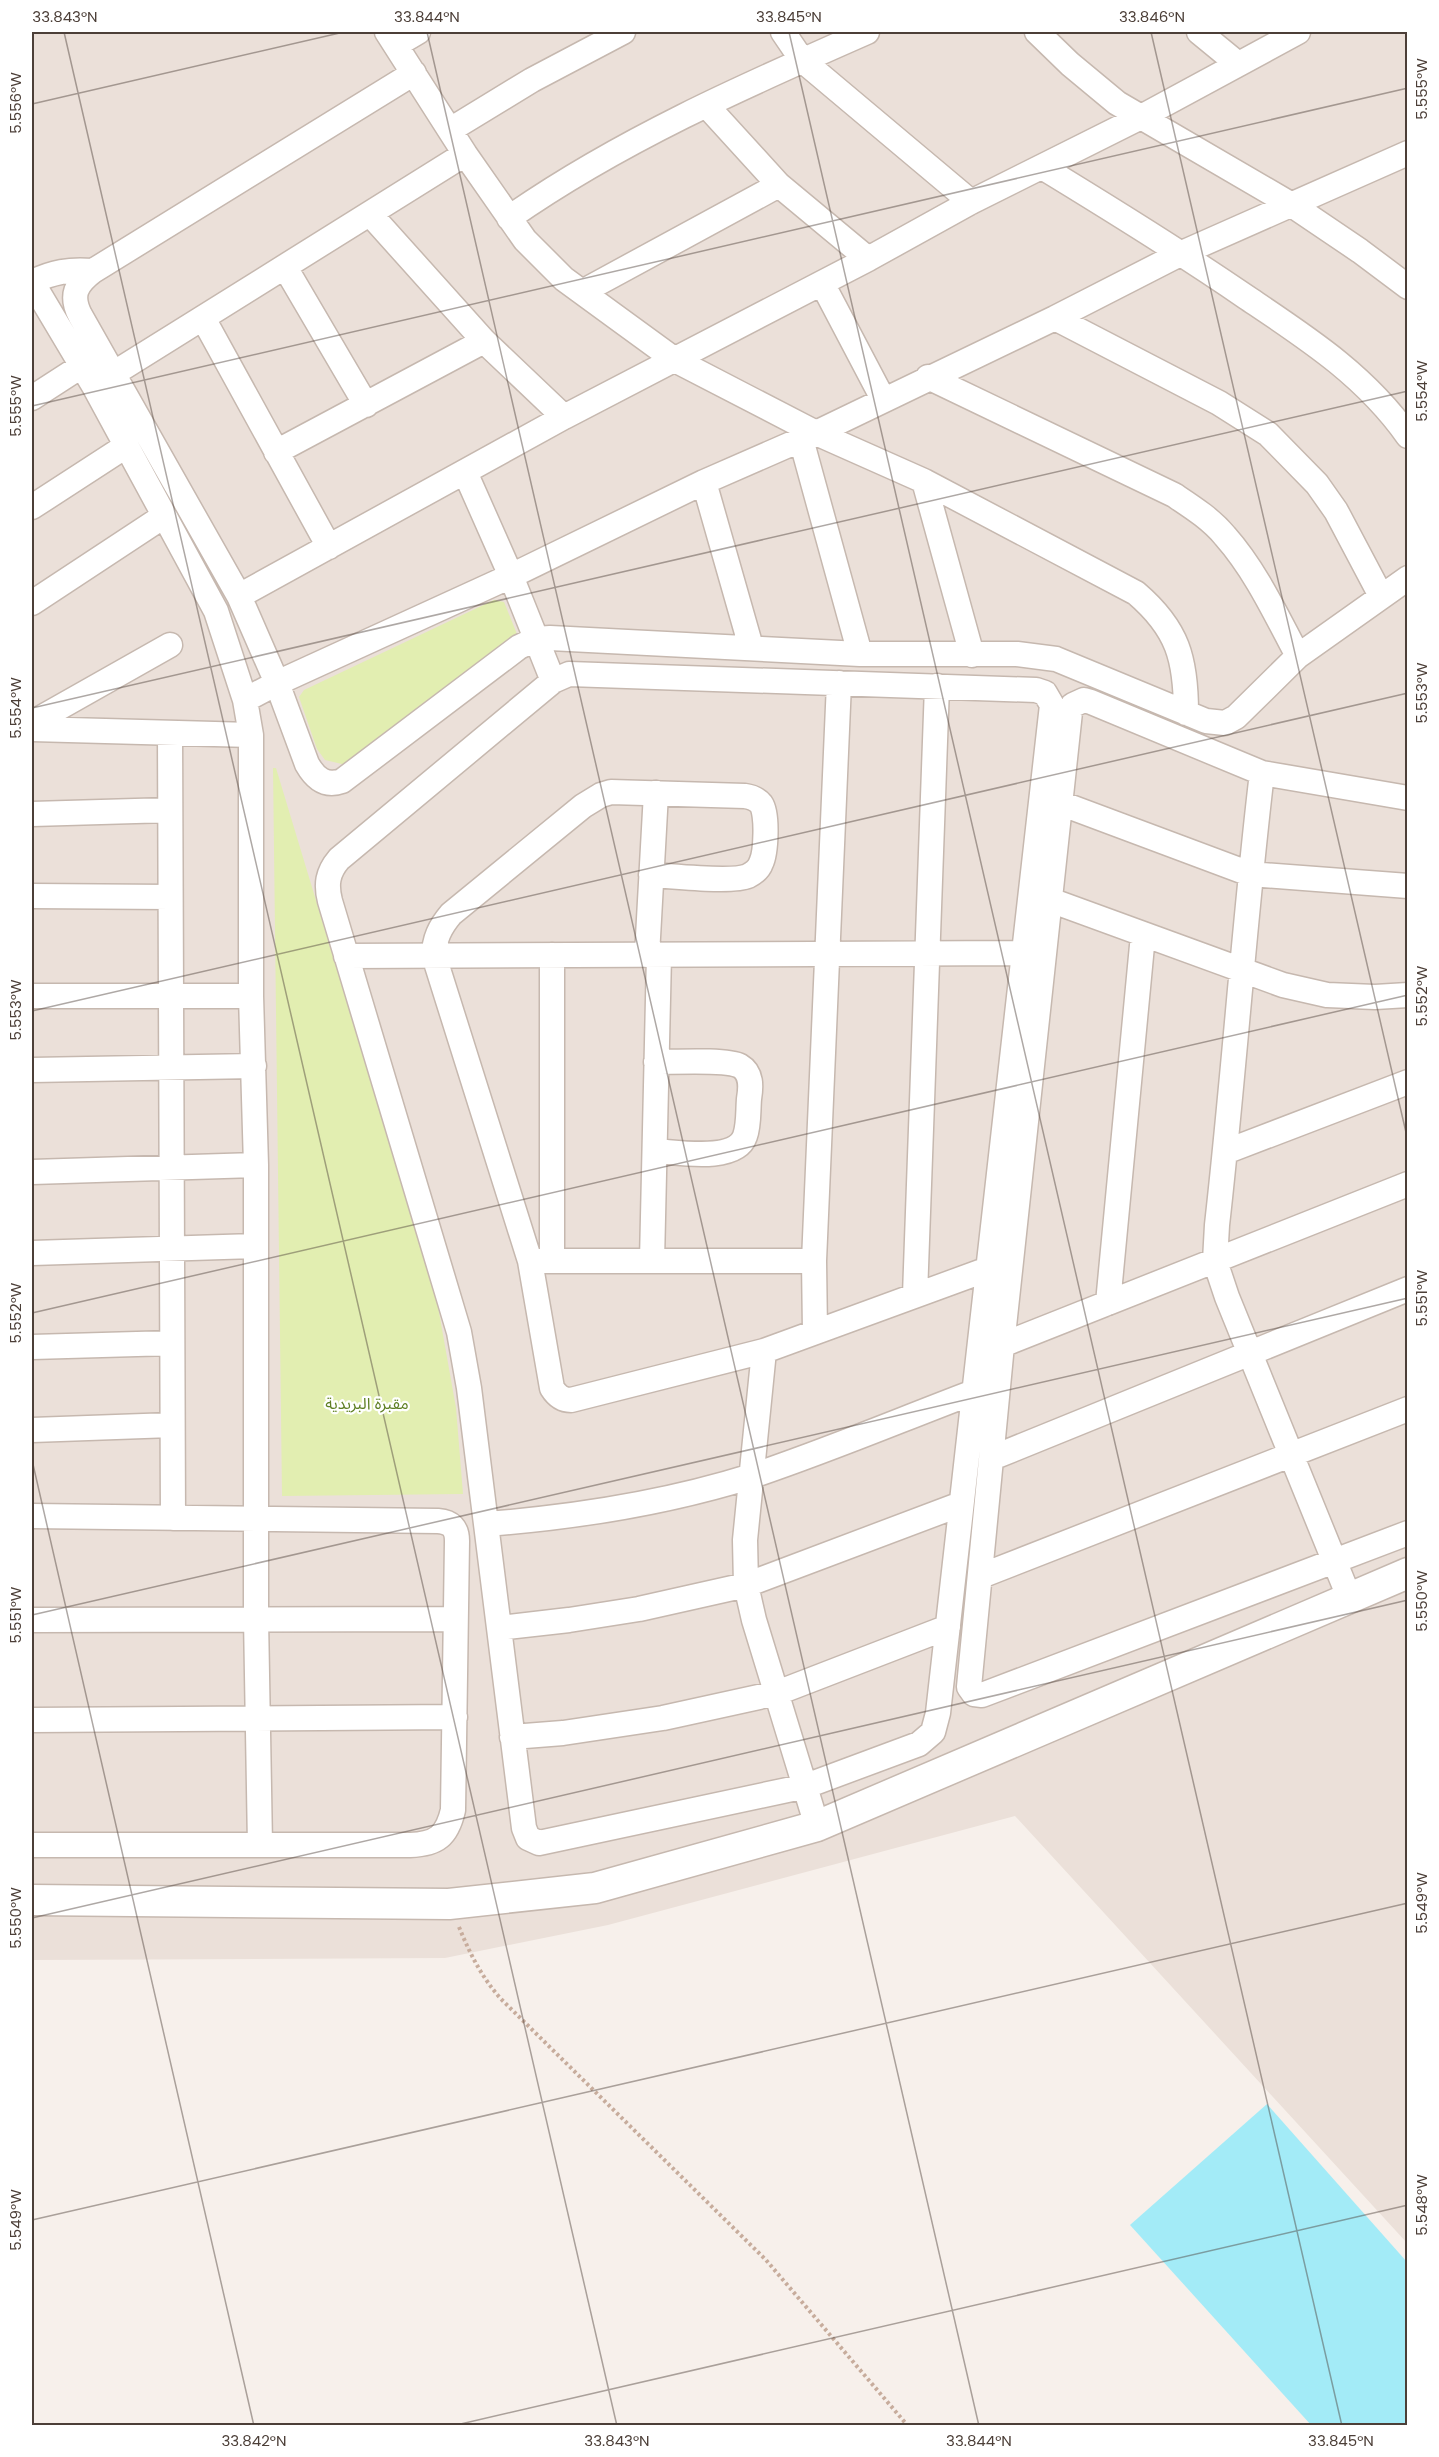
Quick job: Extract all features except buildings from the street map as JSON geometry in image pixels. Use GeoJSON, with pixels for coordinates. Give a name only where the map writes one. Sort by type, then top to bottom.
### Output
{"type":"FeatureCollection","features":[{"type":"Feature","properties":{"kind":"street"},"geometry":{"type":"LineString","coordinates":[[418,32],[391,38],[509,218],[525,240],[545,260],[582,292],[675,360],[809,436],[924,481],[1136,593],[1149,603],[1168,626],[1183,661],[1186,680],[1186,713]]}},
{"type":"Feature","properties":{"kind":"street"},"geometry":{"type":"LineString","coordinates":[[450,130],[532,80],[623,32]]}},
{"type":"Feature","properties":{"kind":"street"},"geometry":{"type":"LineString","coordinates":[[783,32],[802,60],[971,202]]}},
{"type":"Feature","properties":{"kind":"street"},"geometry":{"type":"LineString","coordinates":[[509,218],[601,159],[802,60],[867,32]]}},
{"type":"Feature","properties":{"kind":"street"},"geometry":{"type":"LineString","coordinates":[[1037,32],[1093,84],[1141,117],[1292,206],[1360,251],[1407,287]]}},
{"type":"Feature","properties":{"kind":"street"},"geometry":{"type":"LineString","coordinates":[[1199,32],[1238,64]]}},
{"type":"Feature","properties":{"kind":"street"},"geometry":{"type":"LineString","coordinates":[[239,596],[564,417],[868,259],[971,202],[1141,117],[1298,32]]}},
{"type":"Feature","properties":{"kind":"street"},"geometry":{"type":"LineString","coordinates":[[260,1845],[256,1618],[256,1165],[251,996],[251,735],[245,700],[216,610],[126,446],[97,375],[74,303],[75,290],[81,280],[93,271],[414,74]]}},
{"type":"Feature","properties":{"kind":"street"},"geometry":{"type":"LineString","coordinates":[[707,106],[779,185],[868,259]]}},
{"type":"Feature","properties":{"kind":"street"},"geometry":{"type":"LineString","coordinates":[[32,398],[97,375],[203,318],[465,154]]}},
{"type":"Feature","properties":{"kind":"street"},"geometry":{"type":"LineString","coordinates":[[245,700],[277,683],[511,576],[704,482],[809,436],[1055,318],[1182,253],[1407,154]]}},
{"type":"Feature","properties":{"kind":"street"},"geometry":{"type":"LineString","coordinates":[[1042,167],[1182,253],[1335,358],[1379,401],[1407,436]]}},
{"type":"Feature","properties":{"kind":"street"},"geometry":{"type":"LineString","coordinates":[[582,292],[779,185]]}},
{"type":"Feature","properties":{"kind":"street"},"geometry":{"type":"LineString","coordinates":[[370,214],[484,341],[564,417]]}},
{"type":"Feature","properties":{"kind":"street"},"geometry":{"type":"LineString","coordinates":[[285,267],[366,405]]}},
{"type":"Feature","properties":{"kind":"street"},"geometry":{"type":"LineString","coordinates":[[93,271],[70,269],[52,273],[32,282],[97,375],[239,596],[312,771],[323,782],[336,783],[350,775],[519,647],[536,639],[550,638],[860,654],[1017,654],[1056,659],[1213,723],[1230,720],[1242,713],[1298,656],[1407,578]]}},
{"type":"Feature","properties":{"kind":"street"},"geometry":{"type":"LineString","coordinates":[[822,283],[883,399]]}},
{"type":"Feature","properties":{"kind":"street"},"geometry":{"type":"LineString","coordinates":[[203,318],[329,547]]}},
{"type":"Feature","properties":{"kind":"street"},"geometry":{"type":"LineString","coordinates":[[1055,318],[1219,403],[1268,434],[1317,484],[1336,511],[1381,596]]}},
{"type":"Feature","properties":{"kind":"street"},"geometry":{"type":"LineString","coordinates":[[276,452],[484,341]]}},
{"type":"Feature","properties":{"kind":"street"},"geometry":{"type":"LineString","coordinates":[[928,377],[1174,495],[1200,513],[1224,534],[1244,559],[1298,656]]}},
{"type":"Feature","properties":{"kind":"street"},"geometry":{"type":"LineString","coordinates":[[809,436],[860,654]]}},
{"type":"Feature","properties":{"kind":"street"},"geometry":{"type":"LineString","coordinates":[[32,507],[126,446]]}},
{"type":"Feature","properties":{"kind":"street"},"geometry":{"type":"LineString","coordinates":[[465,472],[511,576],[553,681]]}},
{"type":"Feature","properties":{"kind":"street"},"geometry":{"type":"LineString","coordinates":[[924,481],[972,655]]}},
{"type":"Feature","properties":{"kind":"street"},"geometry":{"type":"LineString","coordinates":[[704,482],[751,647]]}},
{"type":"Feature","properties":{"kind":"street"},"geometry":{"type":"LineString","coordinates":[[32,603],[164,516]]}},
{"type":"Feature","properties":{"kind":"street"},"geometry":{"type":"LineString","coordinates":[[32,723],[170,645]]}},
{"type":"Feature","properties":{"kind":"street"},"geometry":{"type":"LineString","coordinates":[[570,674],[1036,690],[1045,693],[1051,700],[1052,710],[937,1723],[927,1739],[919,1744],[806,1786],[539,1843],[528,1838],[524,1828],[487,1524],[469,1388],[459,1332],[327,893],[328,876],[332,867],[553,681],[570,674]]}},
{"type":"Feature","properties":{"kind":"street"},"geometry":{"type":"LineString","coordinates":[[815,1332],[814,1261],[839,683]]}},
{"type":"Feature","properties":{"kind":"street"},"geometry":{"type":"LineString","coordinates":[[915,1295],[937,686]]}},
{"type":"Feature","properties":{"kind":"street"},"geometry":{"type":"LineString","coordinates":[[1407,798],[1262,773],[1084,700],[1073,705],[1070,712],[1002,1345],[969,1687],[978,1695],[1407,1533]]}},
{"type":"Feature","properties":{"kind":"street"},"geometry":{"type":"LineString","coordinates":[[32,729],[251,735]]}},
{"type":"Feature","properties":{"kind":"street"},"geometry":{"type":"LineString","coordinates":[[170,733],[173,1518]]}},
{"type":"Feature","properties":{"kind":"street"},"geometry":{"type":"LineString","coordinates":[[1262,773],[1250,874],[1243,972],[1215,1260],[1227,1297],[1252,1353],[1349,1597]]}},
{"type":"Feature","properties":{"kind":"street"},"geometry":{"type":"LineString","coordinates":[[541,1261],[434,956],[440,928],[451,914],[591,799],[611,792],[656,793],[752,797],[762,805],[765,821],[762,862],[751,875],[735,879],[651,875]]}},
{"type":"Feature","properties":{"kind":"street"},"geometry":{"type":"LineString","coordinates":[[652,1261],[657,1062],[651,875],[656,793]]}},
{"type":"Feature","properties":{"kind":"street"},"geometry":{"type":"LineString","coordinates":[[1060,803],[1250,874],[1407,886]]}},
{"type":"Feature","properties":{"kind":"street"},"geometry":{"type":"LineString","coordinates":[[32,814],[170,810]]}},
{"type":"Feature","properties":{"kind":"street"},"geometry":{"type":"LineString","coordinates":[[32,896],[170,897]]}},
{"type":"Feature","properties":{"kind":"street"},"geometry":{"type":"LineString","coordinates":[[1050,900],[1283,985],[1327,995],[1375,997],[1407,994]]}},
{"type":"Feature","properties":{"kind":"street"},"geometry":{"type":"LineString","coordinates":[[1108,1303],[1143,935]]}},
{"type":"Feature","properties":{"kind":"street"},"geometry":{"type":"LineString","coordinates":[[346,956],[1024,953]]}},
{"type":"Feature","properties":{"kind":"street"},"geometry":{"type":"LineString","coordinates":[[552,955],[541,1261],[552,1388],[555,1394],[565,1400],[764,1351],[988,1269]]}},
{"type":"Feature","properties":{"kind":"street"},"geometry":{"type":"LineString","coordinates":[[32,996],[251,996]]}},
{"type":"Feature","properties":{"kind":"street"},"geometry":{"type":"LineString","coordinates":[[654,1151],[724,1153],[737,1148],[746,1135],[751,1087],[748,1073],[732,1063],[657,1062]]}},
{"type":"Feature","properties":{"kind":"street"},"geometry":{"type":"LineString","coordinates":[[32,1070],[254,1066]]}},
{"type":"Feature","properties":{"kind":"street"},"geometry":{"type":"LineString","coordinates":[[1225,1152],[1407,1082]]}},
{"type":"Feature","properties":{"kind":"street"},"geometry":{"type":"LineString","coordinates":[[32,1172],[256,1165]]}},
{"type":"Feature","properties":{"kind":"street"},"geometry":{"type":"LineString","coordinates":[[1002,1345],[1407,1184]]}},
{"type":"Feature","properties":{"kind":"street"},"geometry":{"type":"LineString","coordinates":[[32,1253],[255,1246]]}},
{"type":"Feature","properties":{"kind":"street"},"geometry":{"type":"LineString","coordinates":[[541,1261],[814,1261]]}},
{"type":"Feature","properties":{"kind":"street"},"geometry":{"type":"LineString","coordinates":[[992,1458],[1407,1289]]}},
{"type":"Feature","properties":{"kind":"street"},"geometry":{"type":"LineString","coordinates":[[32,1347],[172,1343]]}},
{"type":"Feature","properties":{"kind":"street"},"geometry":{"type":"LineString","coordinates":[[764,1351],[744,1560],[754,1620],[817,1826]]}},
{"type":"Feature","properties":{"kind":"street"},"geometry":{"type":"LineString","coordinates":[[487,1524],[620,1508],[708,1488],[752,1475],[974,1392]]}},
{"type":"Feature","properties":{"kind":"street"},"geometry":{"type":"LineString","coordinates":[[981,1576],[1407,1409]]}},
{"type":"Feature","properties":{"kind":"street"},"geometry":{"type":"LineString","coordinates":[[32,1430],[172,1425]]}},
{"type":"Feature","properties":{"kind":"street"},"geometry":{"type":"LineString","coordinates":[[499,1628],[639,1609],[747,1585],[961,1504]]}},
{"type":"Feature","properties":{"kind":"street"},"geometry":{"type":"LineString","coordinates":[[32,1516],[446,1521],[457,1533],[453,1810],[450,1825],[440,1838],[426,1845],[32,1845]]}},
{"type":"Feature","properties":{"kind":"street"},"geometry":{"type":"LineString","coordinates":[[32,1900],[449,1904],[595,1888],[817,1826],[1407,1573]]}},
{"type":"Feature","properties":{"kind":"street"},"geometry":{"type":"LineString","coordinates":[[32,1620],[455,1619]]}},
{"type":"Feature","properties":{"kind":"street"},"geometry":{"type":"LineString","coordinates":[[512,1737],[563,1733],[663,1718],[777,1693],[948,1628]]}},
{"type":"Feature","properties":{"kind":"street"},"geometry":{"type":"LineString","coordinates":[[32,1720],[455,1717]]}},
{"type":"Feature","properties":{"kind":"path"},"geometry":{"type":"LineString","coordinates":[[449,1904],[471,1958],[489,1986],[766,2260],[908,2426]]}},
{"type":"Feature","properties":{"kind":"shaded area"},"geometry":{"type":"Polygon","coordinates":[[[32,32],[1407,32],[1407,2243],[1015,1816],[608,1925],[445,1958],[32,1960],[32,32]]]}},
{"type":"Feature","properties":{"kind":"green space"},"geometry":{"type":"Polygon","coordinates":[[[494,600],[504,602],[517,634],[513,642],[346,765],[325,760],[317,749],[299,697],[304,690],[494,600]]]}},
{"type":"Feature","properties":{"kind":"green space","name":"مقبرة البريدية"},"geometry":{"type":"Polygon","coordinates":[[[273,768],[276,768],[437,1301],[456,1408],[463,1494],[282,1496],[273,768]]]}},
{"type":"Feature","properties":{"kind":"water"},"geometry":{"type":"Polygon","coordinates":[[[1267,2104],[1407,2262],[1407,2425],[1311,2425],[1130,2225],[1267,2104]]]}}]}
